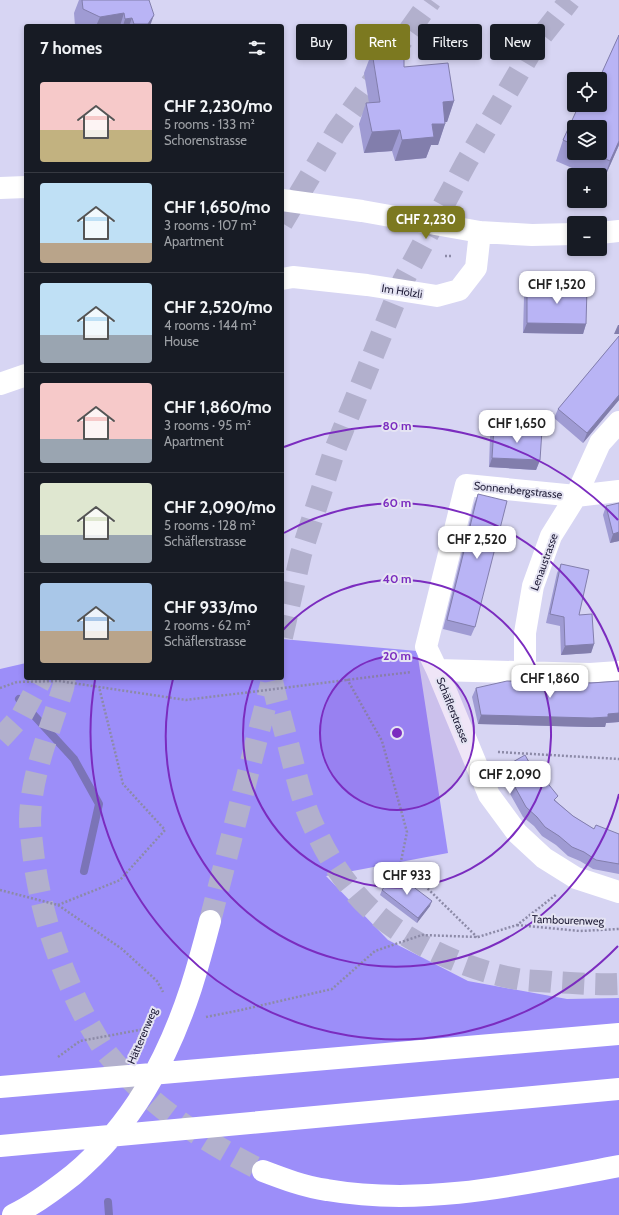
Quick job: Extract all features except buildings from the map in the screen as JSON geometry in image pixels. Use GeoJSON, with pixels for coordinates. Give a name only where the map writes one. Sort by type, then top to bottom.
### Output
{"type":"FeatureCollection","features":[{"type":"Feature","properties":{"kind":"main road"},"geometry":{"type":"LineString","coordinates":[[0,188],[24,187]]}},
{"type":"Feature","properties":{"kind":"main road"},"geometry":{"type":"LineString","coordinates":[[284,200],[362,211],[480,232],[532,235],[567,234]]}},
{"type":"Feature","properties":{"kind":"main road"},"geometry":{"type":"LineString","coordinates":[[607,232],[619,231]]}},
{"type":"Feature","properties":{"kind":"main road","name":"Im Hölzli"},"geometry":{"type":"LineString","coordinates":[[284,279],[300,277],[367,285],[437,296],[459,290],[476,268],[480,232]]}},
{"type":"Feature","properties":{"kind":"main road"},"geometry":{"type":"LineString","coordinates":[[0,384],[24,376]]}},
{"type":"Feature","properties":{"kind":"main road","name":"Lenaustrasse"},"geometry":{"type":"LineString","coordinates":[[525,672],[525,633],[533,586],[551,536],[576,496],[600,443],[619,422]]}},
{"type":"Feature","properties":{"kind":"main road","name":"Sonnenbergstrasse"},"geometry":{"type":"LineString","coordinates":[[437,670],[426,647],[466,485],[576,496],[619,491]]}},
{"type":"Feature","properties":{"kind":"main road"},"geometry":{"type":"LineString","coordinates":[[437,670],[590,674],[619,672]]}},
{"type":"Feature","properties":{"kind":"main road","name":"Schäflerstrasse"},"geometry":{"type":"LineString","coordinates":[[437,670],[489,794],[517,833],[544,858],[576,878],[619,892]]}},
{"type":"Feature","properties":{"kind":"main road"},"geometry":{"type":"LineString","coordinates":[[13,1215],[22,1211],[61,1184],[94,1156],[125,1121],[138,1103],[160,1065],[172,1038],[191,988],[210,921]]}},
{"type":"Feature","properties":{"kind":"main road"},"geometry":{"type":"LineString","coordinates":[[0,1087],[619,1034]]}},
{"type":"Feature","properties":{"kind":"main road"},"geometry":{"type":"LineString","coordinates":[[0,1146],[619,1090]]}},
{"type":"Feature","properties":{"kind":"main road"},"geometry":{"type":"LineString","coordinates":[[263,1171],[288,1181],[326,1190],[375,1196],[409,1196],[445,1194],[513,1186],[619,1166]]}},
{"type":"Feature","properties":{"kind":"path"},"geometry":{"type":"LineString","coordinates":[[0,688],[17,682],[59,681],[186,700],[249,693],[347,679],[437,670]]}},
{"type":"Feature","properties":{"kind":"path"},"geometry":{"type":"LineString","coordinates":[[347,679],[382,741],[407,832],[400,866],[424,885],[478,937]]}},
{"type":"Feature","properties":{"kind":"path"},"geometry":{"type":"LineString","coordinates":[[58,905],[120,880],[165,830],[123,784],[99,687]]}},
{"type":"Feature","properties":{"kind":"path"},"geometry":{"type":"LineString","coordinates":[[470,751],[550,754],[619,759]]}},
{"type":"Feature","properties":{"kind":"path"},"geometry":{"type":"LineString","coordinates":[[203,1018],[332,989],[375,951],[422,936],[478,937],[516,925],[576,878]]}},
{"type":"Feature","properties":{"kind":"path","name":"Hätterenweg"},"geometry":{"type":"LineString","coordinates":[[0,890],[58,905],[122,949],[157,981],[162,990],[163,998]]}},
{"type":"Feature","properties":{"kind":"path","name":"Tambourenweg"},"geometry":{"type":"LineString","coordinates":[[516,925],[580,931],[619,929]]}},
{"type":"Feature","properties":{"kind":"path"},"geometry":{"type":"LineString","coordinates":[[80,1041],[157,1027]]}},
{"type":"Feature","properties":{"kind":"shaded area"},"geometry":{"type":"Polygon","coordinates":[[[284,639],[417,651],[448,853],[326,876],[388,940],[468,981],[567,999],[619,998],[619,1215],[0,1215],[0,669],[24,663],[24,680],[284,680],[284,639]]]}},
{"type":"Feature","properties":{"kind":"waterway"},"geometry":{"type":"LineString","coordinates":[[19,699],[74,759],[99,804],[84,871]]}},
{"type":"Feature","properties":{"kind":"waterway"},"geometry":{"type":"LineString","coordinates":[[108,1202],[109,1215]]}},
{"type":"Feature","properties":{"kind":"tunnel"},"geometry":{"type":"LineString","coordinates":[[284,220],[337,131],[431,0]]}},
{"type":"Feature","properties":{"kind":"tunnel"},"geometry":{"type":"LineString","coordinates":[[284,628],[301,554],[334,452],[403,281],[466,163],[536,43],[570,0]]}},
{"type":"Feature","properties":{"kind":"tunnel"},"geometry":{"type":"LineString","coordinates":[[0,739],[22,715],[41,680]]}},
{"type":"Feature","properties":{"kind":"tunnel"},"geometry":{"type":"LineString","coordinates":[[65,680],[37,769],[31,802],[30,819],[35,865],[41,899],[50,932],[63,968],[90,1026],[106,1052],[122,1071],[140,1089],[198,1135],[263,1171]]}},
{"type":"Feature","properties":{"kind":"tunnel"},"geometry":{"type":"LineString","coordinates":[[272,681],[303,798],[312,823],[336,868],[366,905],[385,921],[428,948],[476,968],[523,980],[586,984],[619,984]]}},
{"type":"Feature","properties":{"kind":"tunnel"},"geometry":{"type":"LineString","coordinates":[[210,921],[271,684]]}}]}
